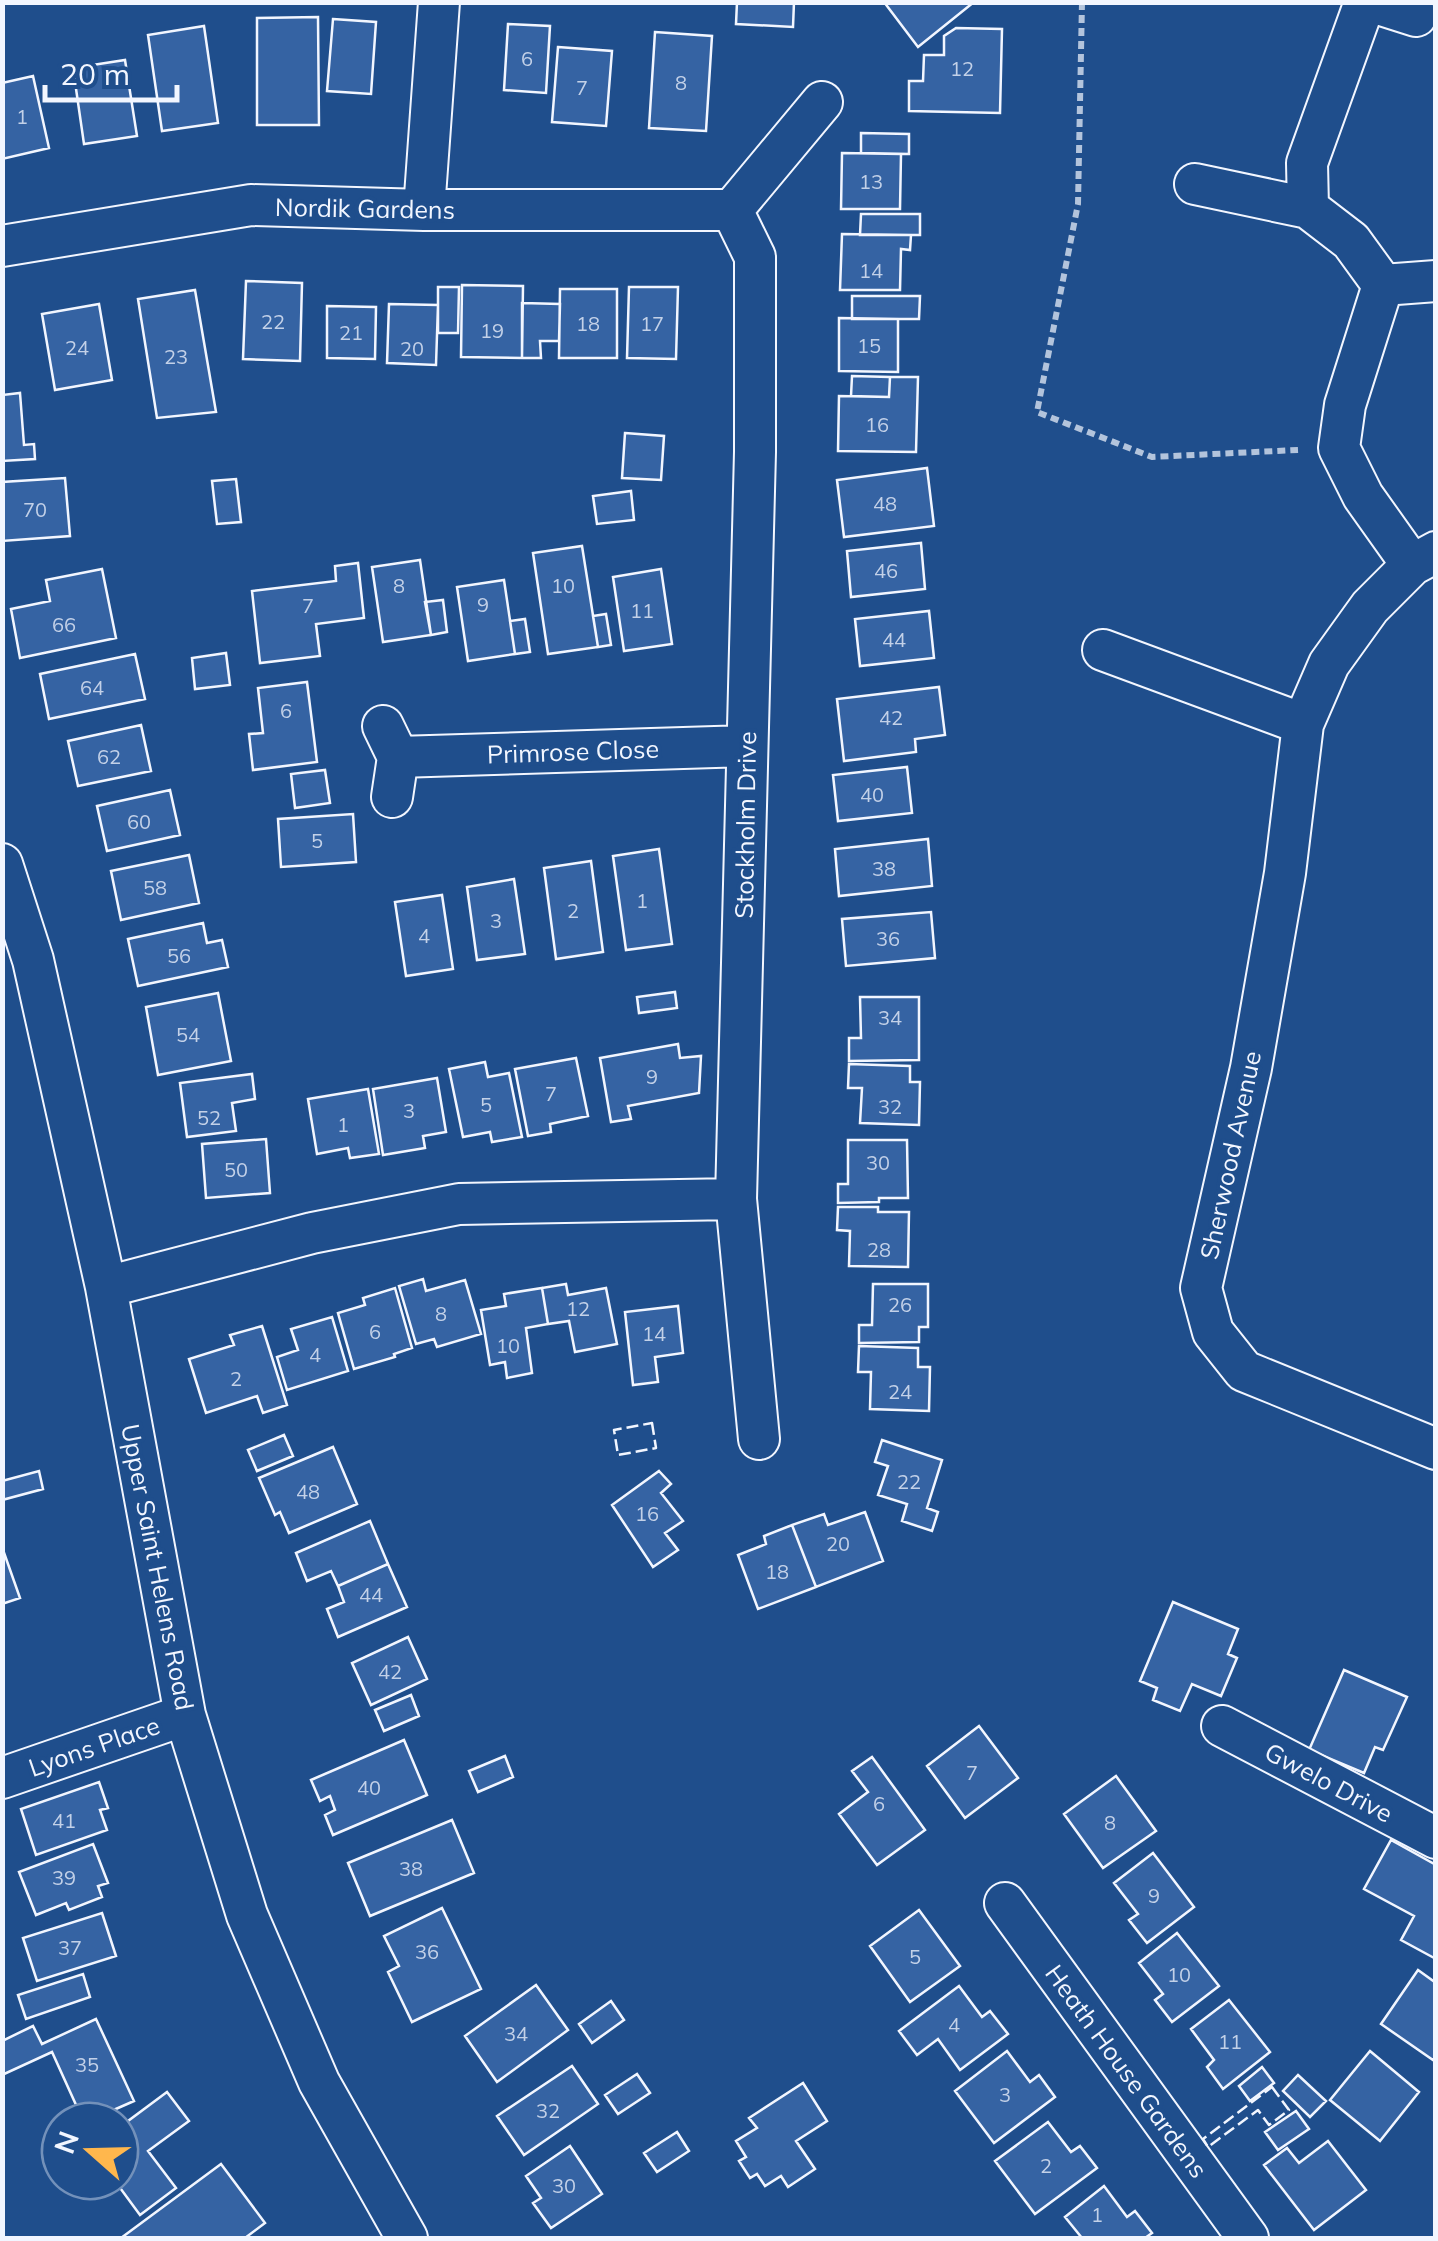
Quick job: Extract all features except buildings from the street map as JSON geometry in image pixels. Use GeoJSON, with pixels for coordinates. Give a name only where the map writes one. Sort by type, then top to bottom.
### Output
{"type":"FeatureCollection","features":[{"type":"Feature","properties":{"kind":"street"},"geometry":{"type":"LineString","coordinates":[[424,210],[440,2]]}},
{"type":"Feature","properties":{"kind":"street"},"geometry":{"type":"LineString","coordinates":[[1308,208],[1307,162],[1364,2]]}},
{"type":"Feature","properties":{"kind":"street"},"geometry":{"type":"LineString","coordinates":[[1372,2],[1416,16]]}},
{"type":"Feature","properties":{"kind":"street"},"geometry":{"type":"LineString","coordinates":[[732,210],[822,102]]}},
{"type":"Feature","properties":{"kind":"street"},"geometry":{"type":"LineString","coordinates":[[1195,184],[1308,208],[1351,241],[1382,284]]}},
{"type":"Feature","properties":{"kind":"street","name":"Nordik Gardens"},"geometry":{"type":"LineString","coordinates":[[2,246],[250,206],[732,210]]}},
{"type":"Feature","properties":{"kind":"street","name":"Stockholm Drive"},"geometry":{"type":"LineString","coordinates":[[732,210],[755,258],[755,452],[736,1199],[759,1439]]}},
{"type":"Feature","properties":{"kind":"street"},"geometry":{"type":"LineString","coordinates":[[1382,284],[1436,281]]}},
{"type":"Feature","properties":{"kind":"street"},"geometry":{"type":"LineString","coordinates":[[1382,284],[1345,405],[1340,448],[1362,496],[1424,559]]}},
{"type":"Feature","properties":{"kind":"street","name":"Sherwood Avenue"},"geometry":{"type":"LineString","coordinates":[[1424,559],[1370,607],[1329,664],[1303,724],[1285,873],[1251,1068],[1201,1288],[1213,1332],[1244,1371],[1436,1449]]}},
{"type":"Feature","properties":{"kind":"street"},"geometry":{"type":"LineString","coordinates":[[1103,650],[1303,724]]}},
{"type":"Feature","properties":{"kind":"street","name":"Primrose Close"},"geometry":{"type":"LineString","coordinates":[[392,797],[391,741],[748,746]]}},
{"type":"Feature","properties":{"kind":"street","name":"Upper Saint Helens Road"},"geometry":{"type":"LineString","coordinates":[[2,864],[33,960],[106,1287],[185,1714],[247,1916],[319,2082],[407,2238]]}},
{"type":"Feature","properties":{"kind":"street"},"geometry":{"type":"LineString","coordinates":[[106,1287],[312,1234],[460,1204],[736,1199]]}},
{"type":"Feature","properties":{"kind":"street","name":"Lyons Place"},"geometry":{"type":"LineString","coordinates":[[2,1778],[185,1714]]}},
{"type":"Feature","properties":{"kind":"street","name":"Gwelo Drive"},"geometry":{"type":"LineString","coordinates":[[1222,1726],[1436,1838]]}},
{"type":"Feature","properties":{"kind":"street","name":"Heath House Gardens"},"geometry":{"type":"LineString","coordinates":[[1005,1903],[1248,2238]]}},
{"type":"Feature","properties":{"kind":"path"},"geometry":{"type":"LineString","coordinates":[[1082,2],[1078,204],[1037,412],[1152,457],[1340,448]]}},
{"type":"Feature","properties":{"kind":"fence"},"geometry":{"type":"LineString","coordinates":[[652,1423],[656,1448],[618,1455],[614,1430],[652,1423]]}},
{"type":"Feature","properties":{"kind":"fence"},"geometry":{"type":"LineString","coordinates":[[1272,2087],[1289,2110],[1269,2125],[1258,2110],[1208,2147],[1203,2139],[1272,2087]]}}]}
